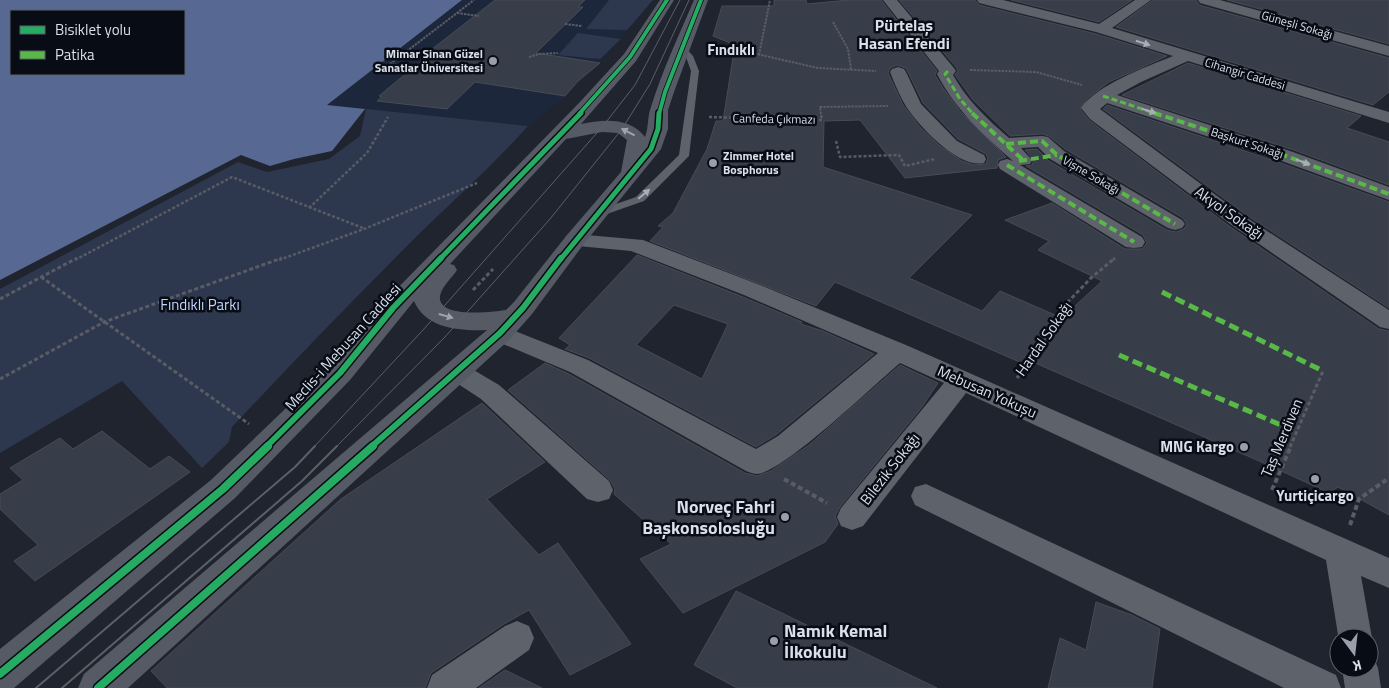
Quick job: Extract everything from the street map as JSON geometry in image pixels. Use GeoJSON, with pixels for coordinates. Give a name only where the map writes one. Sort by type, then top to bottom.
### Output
{"type":"FeatureCollection","features":[{"type":"Feature","properties":{"kind":"main road","name":"Meclis-i Mebusan Caddesi"},"geometry":{"type":"LineString","coordinates":[[0,674],[223,489],[340,373],[383,318],[560,135],[630,57],[667,0]]}},
{"type":"Feature","properties":{"kind":"main road"},"geometry":{"type":"LineString","coordinates":[[112,683],[508,325],[575,240],[648,153],[655,139],[660,120],[659,110],[681,48],[701,0]]}},
{"type":"Feature","properties":{"kind":"main road"},"geometry":{"type":"LineString","coordinates":[[560,135],[581,127],[592,126],[613,127],[630,131],[637,140],[630,175]]}},
{"type":"Feature","properties":{"kind":"main road"},"geometry":{"type":"LineString","coordinates":[[463,236],[453,261],[428,292],[427,300],[430,309],[446,316],[471,322],[496,321],[508,325]]}},
{"type":"Feature","properties":{"kind":"street"},"geometry":{"type":"LineString","coordinates":[[890,0],[948,71],[945,74],[951,86],[972,112],[1006,144],[1015,162],[1134,242]]}},
{"type":"Feature","properties":{"kind":"street","name":"Cihangir Caddesi"},"geometry":{"type":"LineString","coordinates":[[984,0],[1101,29],[1382,116]]}},
{"type":"Feature","properties":{"kind":"street"},"geometry":{"type":"LineString","coordinates":[[1101,29],[1144,0]]}},
{"type":"Feature","properties":{"kind":"street","name":"Güneşli Sokağı"},"geometry":{"type":"LineString","coordinates":[[1205,0],[1389,51]]}},
{"type":"Feature","properties":{"kind":"street"},"geometry":{"type":"LineString","coordinates":[[1103,96],[1186,56]]}},
{"type":"Feature","properties":{"kind":"street"},"geometry":{"type":"LineString","coordinates":[[898,72],[914,106],[951,146],[971,156]]}},
{"type":"Feature","properties":{"kind":"street","name":"Başkurt Sokağı"},"geometry":{"type":"LineString","coordinates":[[1103,96],[1286,156],[1389,194]]}},
{"type":"Feature","properties":{"kind":"street","name":"Akyol Sokağı"},"geometry":{"type":"LineString","coordinates":[[1103,96],[1090,108],[1096,115],[1237,220],[1389,321]]}},
{"type":"Feature","properties":{"kind":"street"},"geometry":{"type":"LineString","coordinates":[[1382,116],[1389,103]]}},
{"type":"Feature","properties":{"kind":"street","name":"Vişne Sokağı"},"geometry":{"type":"LineString","coordinates":[[1006,144],[1042,142],[1057,155],[1175,224]]}},
{"type":"Feature","properties":{"kind":"street"},"geometry":{"type":"LineString","coordinates":[[1015,162],[1057,155]]}},
{"type":"Feature","properties":{"kind":"street","name":"Mebusan Yokuşu"},"geometry":{"type":"LineString","coordinates":[[575,240],[635,245],[752,290],[897,351],[1389,573]]}},
{"type":"Feature","properties":{"kind":"street"},"geometry":{"type":"LineString","coordinates":[[508,325],[756,463],[788,444],[897,351]]}},
{"type":"Feature","properties":{"kind":"street"},"geometry":{"type":"LineString","coordinates":[[458,372],[490,392],[598,490]]}},
{"type":"Feature","properties":{"kind":"street","name":"Bilezik Sokağı"},"geometry":{"type":"LineString","coordinates":[[852,517],[961,381]]}},
{"type":"Feature","properties":{"kind":"street"},"geometry":{"type":"LineString","coordinates":[[926,496],[1322,688]]}},
{"type":"Feature","properties":{"kind":"street"},"geometry":{"type":"LineString","coordinates":[[1341,552],[1353,628]]}},
{"type":"Feature","properties":{"kind":"street"},"geometry":{"type":"LineString","coordinates":[[446,688],[517,638]]}},
{"type":"Feature","properties":{"kind":"lane"},"geometry":{"type":"LineString","coordinates":[[600,212],[640,199],[684,156],[695,71],[689,56],[681,48]]}},
{"type":"Feature","properties":{"kind":"path"},"geometry":{"type":"LineString","coordinates":[[424,68],[390,64],[474,0]]}},
{"type":"Feature","properties":{"kind":"path"},"geometry":{"type":"LineString","coordinates":[[759,55],[770,0]]}},
{"type":"Feature","properties":{"kind":"path"},"geometry":{"type":"LineString","coordinates":[[456,13],[479,16]]}},
{"type":"Feature","properties":{"kind":"path"},"geometry":{"type":"LineString","coordinates":[[833,22],[848,49],[851,69]]}},
{"type":"Feature","properties":{"kind":"path"},"geometry":{"type":"LineString","coordinates":[[565,24],[582,26]]}},
{"type":"Feature","properties":{"kind":"path"},"geometry":{"type":"LineString","coordinates":[[681,48],[715,53],[748,52],[818,68],[898,72]]}},
{"type":"Feature","properties":{"kind":"path"},"geometry":{"type":"LineString","coordinates":[[529,57],[537,53],[545,55],[558,53]]}},
{"type":"Feature","properties":{"kind":"path"},"geometry":{"type":"LineString","coordinates":[[948,71],[994,70],[1036,72],[1075,82],[1103,96]]}},
{"type":"Feature","properties":{"kind":"path"},"geometry":{"type":"LineString","coordinates":[[308,208],[367,153],[388,117]]}},
{"type":"Feature","properties":{"kind":"path"},"geometry":{"type":"LineString","coordinates":[[836,141],[840,157],[899,155],[905,166],[971,156]]}},
{"type":"Feature","properties":{"kind":"path"},"geometry":{"type":"LineString","coordinates":[[0,298],[232,178],[364,228]]}},
{"type":"Feature","properties":{"kind":"path"},"geometry":{"type":"LineString","coordinates":[[0,378],[104,322],[364,228],[477,182]]}},
{"type":"Feature","properties":{"kind":"path"},"geometry":{"type":"LineString","coordinates":[[473,290],[493,269]]}},
{"type":"Feature","properties":{"kind":"path"},"geometry":{"type":"LineString","coordinates":[[41,277],[251,425]]}},
{"type":"Feature","properties":{"kind":"path"},"geometry":{"type":"LineString","coordinates":[[1341,552],[1359,499],[1389,478]]}},
{"type":"Feature","properties":{"kind":"shaded area"},"geometry":{"type":"Polygon","coordinates":[[[0,0],[462,0],[327,105],[365,109],[332,151],[270,166],[241,155],[0,280],[0,0]]]}},
{"type":"Feature","properties":{"kind":"shaded area","name":"Mimar Sinan Güzel Sanatlar Üniversitesi"},"geometry":{"type":"Polygon","coordinates":[[[462,0],[653,0],[598,65],[565,97],[528,126],[326,106],[462,0]]]}},
{"type":"Feature","properties":{"kind":"green space"},"geometry":{"type":"Polygon","coordinates":[[[609,0],[653,0],[627,30],[586,29],[609,0]]]}},
{"type":"Feature","properties":{"kind":"green space"},"geometry":{"type":"Polygon","coordinates":[[[578,33],[621,39],[600,59],[558,55],[578,33]]]}},
{"type":"Feature","properties":{"kind":"green space","name":"Fındıklı Parkı"},"geometry":{"type":"Polygon","coordinates":[[[366,109],[528,126],[278,378],[232,427],[229,442],[202,468],[122,381],[0,453],[0,289],[238,162],[267,172],[329,159],[360,136],[366,109]]]}},
{"type":"Feature","properties":{"kind":"building"},"geometry":{"type":"Polygon","coordinates":[[[495,0],[585,0],[578,7],[583,7],[536,53],[600,63],[578,81],[565,96],[475,82],[447,109],[377,101],[382,97],[379,96],[426,57],[422,57],[495,0]]]}},
{"type":"Feature","properties":{"kind":"building"},"geometry":{"type":"Polygon","coordinates":[[[774,0],[806,0],[807,4],[849,0],[881,0],[937,71],[935,75],[960,111],[1006,157],[998,160],[997,168],[905,178],[860,120],[824,121],[823,167],[972,215],[909,278],[982,311],[1000,291],[1062,318],[1102,281],[1038,250],[1049,241],[1005,220],[1052,203],[1125,249],[1142,249],[1147,243],[1143,235],[1026,166],[1032,165],[1034,160],[1025,150],[1037,149],[1049,161],[1167,230],[1176,232],[1184,229],[1187,224],[1183,218],[1065,149],[1049,136],[1042,134],[1010,136],[973,100],[955,75],[958,71],[956,67],[899,0],[975,0],[979,5],[1096,34],[1167,56],[1109,82],[1088,98],[1080,109],[1089,120],[1229,226],[1379,329],[1389,331],[1389,515],[1338,487],[1329,493],[1026,359],[1022,363],[835,282],[816,306],[650,241],[663,227],[658,226],[673,213],[707,149],[716,121],[723,121],[735,45],[713,36],[722,6],[774,6],[774,0]],[[897,65],[890,68],[888,73],[903,105],[920,127],[940,146],[962,161],[974,165],[986,164],[988,158],[986,154],[958,139],[923,103],[906,68],[897,65]]]}},
{"type":"Feature","properties":{"kind":"building"},"geometry":{"type":"Polygon","coordinates":[[[1011,0],[1132,0],[1099,22],[1011,0]]]}},
{"type":"Feature","properties":{"kind":"building"},"geometry":{"type":"Polygon","coordinates":[[[1153,0],[1196,0],[1199,5],[1389,58],[1389,92],[1373,105],[1116,27],[1153,0]]]}},
{"type":"Feature","properties":{"kind":"building"},"geometry":{"type":"Polygon","coordinates":[[[1227,0],[1389,0],[1389,44],[1227,0]]]}},
{"type":"Feature","properties":{"kind":"building"},"geometry":{"type":"Polygon","coordinates":[[[1188,63],[1361,116],[1347,128],[1389,142],[1389,185],[1294,150],[1122,95],[1188,63]]]}},
{"type":"Feature","properties":{"kind":"building"},"geometry":{"type":"Polygon","coordinates":[[[1107,105],[1278,162],[1389,202],[1389,308],[1245,214],[1103,109],[1107,105]]]}},
{"type":"Feature","properties":{"kind":"building"},"geometry":{"type":"Polygon","coordinates":[[[637,255],[743,297],[802,322],[801,324],[823,331],[874,354],[777,434],[756,447],[589,358],[565,349],[570,345],[559,338],[637,255]],[[674,305],[636,345],[702,379],[728,324],[674,305]]]}},
{"type":"Feature","properties":{"kind":"building"},"geometry":{"type":"Polygon","coordinates":[[[545,363],[569,374],[745,473],[757,476],[771,471],[809,445],[900,365],[938,383],[922,407],[840,507],[835,516],[838,524],[825,542],[683,613],[640,559],[671,544],[614,494],[615,489],[610,480],[508,390],[545,363]]]}},
{"type":"Feature","properties":{"kind":"building"},"geometry":{"type":"Polygon","coordinates":[[[482,403],[545,462],[487,499],[539,555],[558,543],[631,644],[570,675],[529,610],[504,624],[431,673],[425,688],[167,688],[151,671],[341,499],[482,403]]]}},
{"type":"Feature","properties":{"kind":"building"},"geometry":{"type":"Polygon","coordinates":[[[102,431],[150,469],[169,456],[190,472],[35,581],[14,561],[38,545],[0,509],[0,494],[23,480],[10,468],[60,438],[73,449],[102,431]]]}},
{"type":"Feature","properties":{"kind":"building","name":"Namık Kemal İlkokulu"},"geometry":{"type":"Polygon","coordinates":[[[736,591],[937,688],[737,688],[694,665],[736,591]]]}},
{"type":"Feature","properties":{"kind":"building"},"geometry":{"type":"Polygon","coordinates":[[[1096,602],[1132,615],[1160,629],[1152,688],[1048,688],[1060,638],[1086,650],[1096,602]]]}},
{"type":"Feature","properties":{"kind":"building"},"geometry":{"type":"Polygon","coordinates":[[[505,670],[542,688],[479,688],[505,670]]]}},
{"type":"Feature","properties":{"kind":"tram line"},"geometry":{"type":"LineString","coordinates":[[314,447],[423,330],[603,126],[635,85],[680,0]]}},
{"type":"Feature","properties":{"kind":"tram line"},"geometry":{"type":"LineString","coordinates":[[336,447],[444,338],[550,219],[622,129],[650,84],[689,0]]}},
{"type":"Feature","properties":{"kind":"tram line"},"geometry":{"type":"LineString","coordinates":[[36,688],[295,467],[315,446]]}},
{"type":"Feature","properties":{"kind":"tram line"},"geometry":{"type":"LineString","coordinates":[[62,688],[302,481],[336,447]]}},
{"type":"Feature","properties":{"kind":"marked path"},"geometry":{"type":"LineString","coordinates":[[948,71],[945,74],[969,110],[1023,160]]}},
{"type":"Feature","properties":{"kind":"marked path"},"geometry":{"type":"LineString","coordinates":[[1103,96],[1286,156],[1389,194]]}},
{"type":"Feature","properties":{"kind":"marked path"},"geometry":{"type":"LineString","coordinates":[[1006,144],[1042,141],[1057,155],[1175,224]]}},
{"type":"Feature","properties":{"kind":"marked path"},"geometry":{"type":"LineString","coordinates":[[1019,161],[1057,155]]}},
{"type":"Feature","properties":{"kind":"marked path"},"geometry":{"type":"LineString","coordinates":[[1007,165],[1134,242]]}},
{"type":"Feature","properties":{"kind":"marked path"},"geometry":{"type":"LineString","coordinates":[[1162,292],[1323,371]]}},
{"type":"Feature","properties":{"kind":"marked path"},"geometry":{"type":"LineString","coordinates":[[1119,355],[1297,432]]}},
{"type":"Feature","properties":{"kind":"cycle path"},"geometry":{"type":"LineString","coordinates":[[0,674],[223,489],[276,438],[340,373],[393,308],[586,107],[630,57],[667,0]]}},
{"type":"Feature","properties":{"kind":"cycle path"},"geometry":{"type":"LineString","coordinates":[[98,688],[458,372],[500,333],[523,308],[575,240],[651,149],[658,129],[659,110],[665,92],[701,0]]}},
{"type":"Feature","properties":{"kind":"place","name":"Mimar Sinan Güzel Sanatlar Üniversitesi"},"geometry":{"type":"Point","coordinates":[493,61]}},
{"type":"Feature","properties":{"kind":"place","name":"Zimmer Hotel Bosphorus"},"geometry":{"type":"Point","coordinates":[713,163]}},
{"type":"Feature","properties":{"kind":"place","name":"MNG Kargo"},"geometry":{"type":"Point","coordinates":[1244,447]}},
{"type":"Feature","properties":{"kind":"place","name":"Yurtiçicargo"},"geometry":{"type":"Point","coordinates":[1315,479]}},
{"type":"Feature","properties":{"kind":"place","name":"Norveç Fahri Başkonsolosluğu"},"geometry":{"type":"Point","coordinates":[785,517]}},
{"type":"Feature","properties":{"kind":"place","name":"Namık Kemal İlkokulu"},"geometry":{"type":"Point","coordinates":[774,641]}},
{"type":"Feature","properties":{"kind":"district","name":"Pürtelaş Hasan Efendi"},"geometry":{"type":"Point","coordinates":[904,34]}},
{"type":"Feature","properties":{"kind":"district","name":"Fındıklı"},"geometry":{"type":"Point","coordinates":[731,50]}}]}
